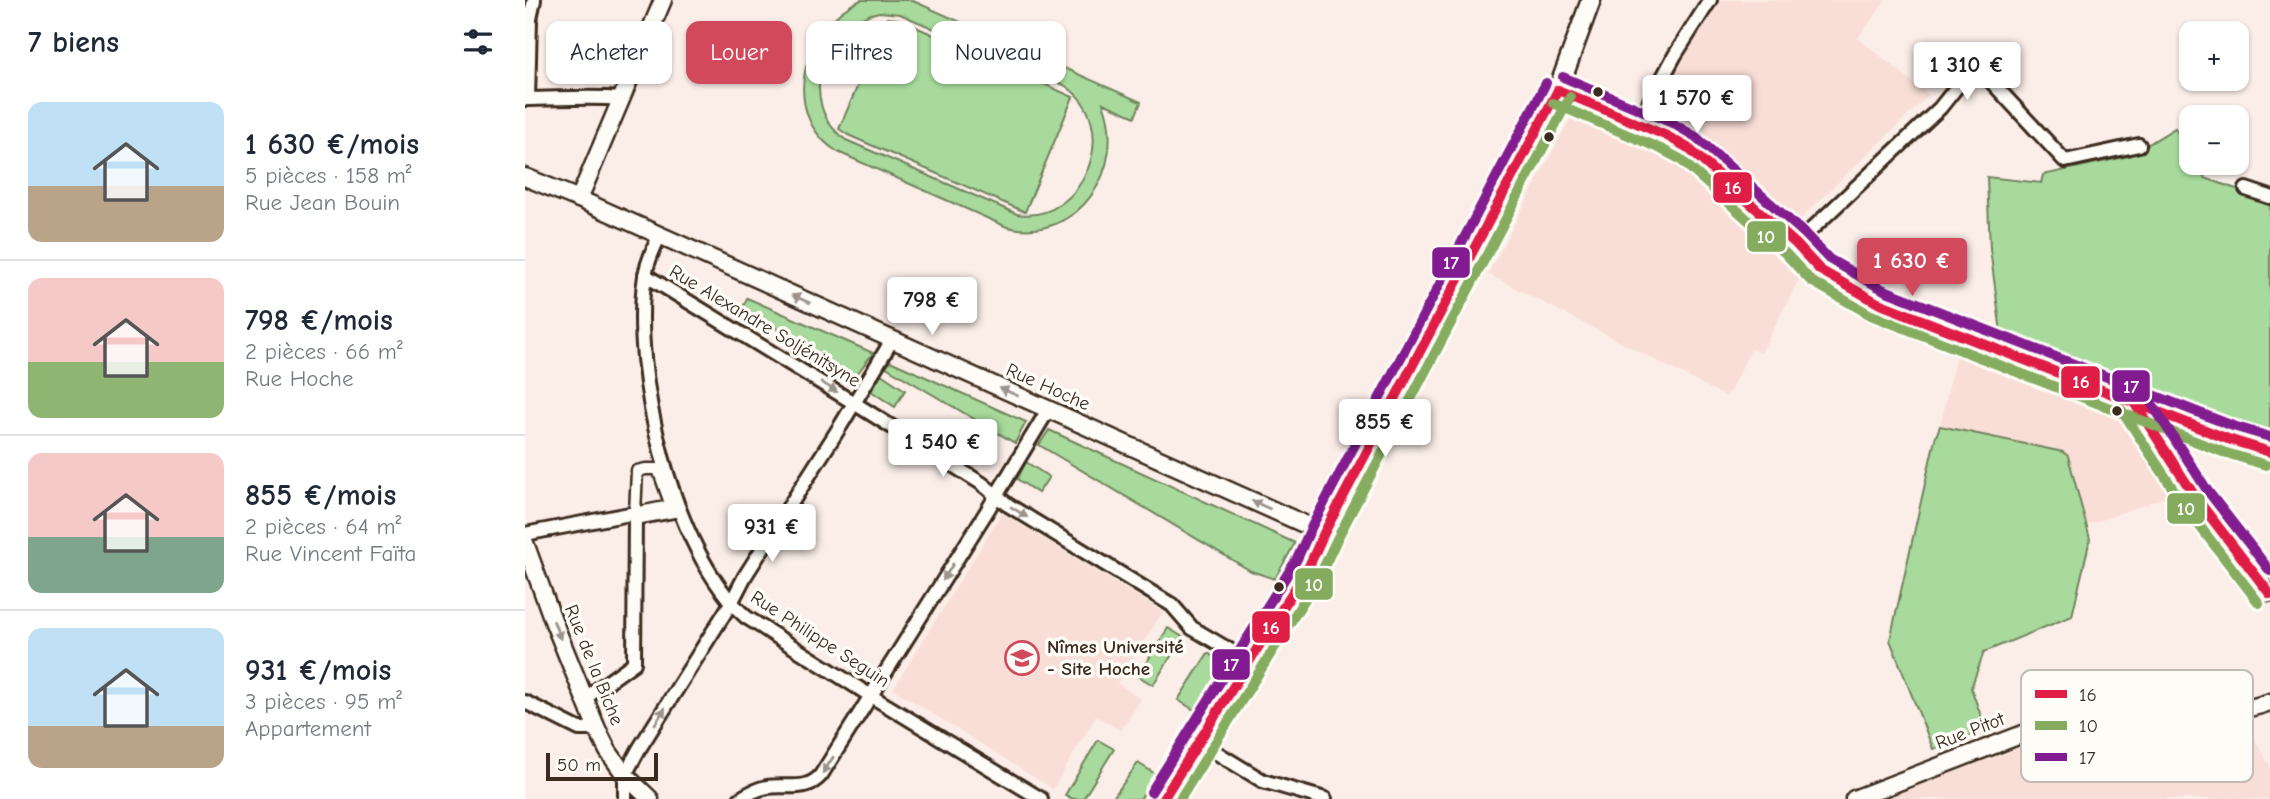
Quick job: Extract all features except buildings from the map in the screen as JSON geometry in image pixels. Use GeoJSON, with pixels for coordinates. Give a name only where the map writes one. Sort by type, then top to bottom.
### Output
{"type":"FeatureCollection","features":[{"type":"Feature","properties":{"kind":"main road"},"geometry":{"type":"LineString","coordinates":[[1163,799],[1310,566],[1324,533],[1558,90],[1591,0]]}},
{"type":"Feature","properties":{"kind":"street"},"geometry":{"type":"LineString","coordinates":[[534,0],[530,19],[527,99],[621,99]]}},
{"type":"Feature","properties":{"kind":"street"},"geometry":{"type":"LineString","coordinates":[[579,199],[663,0]]}},
{"type":"Feature","properties":{"kind":"street"},"geometry":{"type":"LineString","coordinates":[[1638,123],[1675,55],[1710,0]]}},
{"type":"Feature","properties":{"kind":"street"},"geometry":{"type":"LineString","coordinates":[[1796,244],[1940,108],[1975,64],[2065,161],[2139,145]]}},
{"type":"Feature","properties":{"kind":"street"},"geometry":{"type":"LineString","coordinates":[[1558,90],[1638,123],[1688,148],[1796,244],[1820,270],[1878,303],[2228,439],[2270,452]]}},
{"type":"Feature","properties":{"kind":"street","name":"Rue Hoche"},"geometry":{"type":"LineString","coordinates":[[525,177],[1324,533]]}},
{"type":"Feature","properties":{"kind":"street"},"geometry":{"type":"LineString","coordinates":[[2246,189],[2270,197]]}},
{"type":"Feature","properties":{"kind":"street","name":"Rue Philippe Seguin"},"geometry":{"type":"LineString","coordinates":[[660,236],[650,256],[645,275],[642,306],[646,377],[660,450],[679,510],[713,579],[731,603],[746,617],[1041,799]]}},
{"type":"Feature","properties":{"kind":"street","name":"Rue Alexandre Soljénitsyne"},"geometry":{"type":"LineString","coordinates":[[645,275],[855,403],[1008,505],[1172,605],[1192,628],[1250,662]]}},
{"type":"Feature","properties":{"kind":"street"},"geometry":{"type":"LineString","coordinates":[[625,799],[625,775],[639,749],[892,340]]}},
{"type":"Feature","properties":{"kind":"street"},"geometry":{"type":"LineString","coordinates":[[2133,401],[2196,498],[2270,594]]}},
{"type":"Feature","properties":{"kind":"street"},"geometry":{"type":"LineString","coordinates":[[740,799],[763,787],[814,784],[1048,410]]}},
{"type":"Feature","properties":{"kind":"street"},"geometry":{"type":"LineString","coordinates":[[584,698],[634,663],[635,516],[637,471],[658,469],[670,503],[635,516]]}},
{"type":"Feature","properties":{"kind":"street"},"geometry":{"type":"LineString","coordinates":[[525,534],[679,510]]}},
{"type":"Feature","properties":{"kind":"street","name":"Rue de la Biche"},"geometry":{"type":"LineString","coordinates":[[525,543],[597,729],[625,775],[650,799]]}},
{"type":"Feature","properties":{"kind":"street"},"geometry":{"type":"LineString","coordinates":[[525,702],[579,729],[597,729]]}},
{"type":"Feature","properties":{"kind":"street","name":"Rue Pitot"},"geometry":{"type":"LineString","coordinates":[[2253,706],[2270,702]]}},
{"type":"Feature","properties":{"kind":"street","name":"Rue Pitot"},"geometry":{"type":"LineString","coordinates":[[1854,799],[2021,735]]}},
{"type":"Feature","properties":{"kind":"street"},"geometry":{"type":"LineString","coordinates":[[1201,739],[1217,753],[1263,781],[1325,799]]}},
{"type":"Feature","properties":{"kind":"shaded area"},"geometry":{"type":"Polygon","coordinates":[[[1717,0],[1886,0],[1858,38],[1929,95],[1796,223],[1682,134],[1659,125],[1653,111],[1717,0]]]}},
{"type":"Feature","properties":{"kind":"shaded area"},"geometry":{"type":"Polygon","coordinates":[[[1579,110],[1606,117],[1679,151],[1806,266],[1761,353],[1751,349],[1727,397],[1488,274],[1573,113],[1579,110]]]}},
{"type":"Feature","properties":{"kind":"shaded area"},"geometry":{"type":"Polygon","coordinates":[[[1957,350],[2056,388],[2054,394],[2137,427],[2180,492],[2087,525],[2069,456],[2063,452],[1940,426],[1957,350]]]}},
{"type":"Feature","properties":{"kind":"shaded area","name":"Nîmes Université - Site Hoche"},"geometry":{"type":"Polygon","coordinates":[[[1002,513],[1163,612],[1117,683],[1141,699],[1121,731],[1096,716],[1053,789],[893,689],[1002,513]]]}},
{"type":"Feature","properties":{"kind":"shaded area"},"geometry":{"type":"Polygon","coordinates":[[[2253,735],[2270,766],[2270,799],[1882,799],[2021,747],[2021,782],[2253,782],[2253,735]]]}},
{"type":"Feature","properties":{"kind":"green space"},"geometry":{"type":"Polygon","coordinates":[[[861,0],[911,0],[958,21],[931,21],[931,27],[900,14],[879,12],[857,21],[832,21],[841,12],[861,0]]]}},
{"type":"Feature","properties":{"kind":"green space"},"geometry":{"type":"Polygon","coordinates":[[[887,18],[902,21],[886,21],[887,18]]]}},
{"type":"Feature","properties":{"kind":"green space"},"geometry":{"type":"Polygon","coordinates":[[[917,27],[931,34],[931,84],[1044,84],[1073,97],[1025,212],[839,129],[858,84],[917,84],[917,27]]]}},
{"type":"Feature","properties":{"kind":"green space"},"geometry":{"type":"Polygon","coordinates":[[[806,69],[806,84],[819,84],[822,106],[830,125],[846,140],[1017,214],[1040,213],[1061,204],[1077,188],[1088,168],[1093,146],[1092,123],[1082,102],[1062,84],[1066,84],[1066,69],[1141,102],[1135,117],[1103,103],[1109,127],[1109,152],[1103,175],[1076,212],[1056,224],[1033,229],[1007,227],[838,152],[819,136],[808,116],[803,95],[806,69]]]}},
{"type":"Feature","properties":{"kind":"green space"},"geometry":{"type":"Polygon","coordinates":[[[2175,128],[2179,135],[2179,175],[2203,175],[2205,178],[2270,201],[2270,445],[2244,440],[2002,340],[1990,249],[1987,177],[2041,183],[2043,175],[2129,156],[2175,128]]]}},
{"type":"Feature","properties":{"kind":"green space"},"geometry":{"type":"Polygon","coordinates":[[[747,298],[873,353],[854,378],[743,307],[747,298]]]}},
{"type":"Feature","properties":{"kind":"green space"},"geometry":{"type":"Polygon","coordinates":[[[890,361],[1026,422],[1015,443],[886,367],[890,361]]]}},
{"type":"Feature","properties":{"kind":"green space"},"geometry":{"type":"Polygon","coordinates":[[[881,374],[905,390],[895,407],[871,391],[881,374]]]}},
{"type":"Feature","properties":{"kind":"green space"},"geometry":{"type":"Polygon","coordinates":[[[1940,426],[2063,452],[2068,456],[2090,539],[2072,616],[1984,652],[1971,688],[1986,730],[1933,749],[1890,640],[1940,426]]]}},
{"type":"Feature","properties":{"kind":"green space"},"geometry":{"type":"Polygon","coordinates":[[[1049,430],[1295,543],[1275,579],[1251,571],[1039,445],[1049,430]]]}},
{"type":"Feature","properties":{"kind":"green space"},"geometry":{"type":"Polygon","coordinates":[[[1026,462],[1049,477],[1038,493],[1017,479],[1026,462]]]}},
{"type":"Feature","properties":{"kind":"green space"},"geometry":{"type":"Polygon","coordinates":[[[1168,628],[1183,637],[1153,685],[1138,676],[1168,628]]]}},
{"type":"Feature","properties":{"kind":"green space"},"geometry":{"type":"Polygon","coordinates":[[[1208,653],[1224,664],[1194,710],[1178,700],[1208,653]]]}},
{"type":"Feature","properties":{"kind":"green space"},"geometry":{"type":"Polygon","coordinates":[[[1098,740],[1114,749],[1083,799],[1073,799],[1065,795],[1098,740]]]}},
{"type":"Feature","properties":{"kind":"green space"},"geometry":{"type":"Polygon","coordinates":[[[1138,763],[1157,775],[1140,799],[1112,799],[1138,763]]]}},
{"type":"Feature","properties":{"kind":"transit line","name":"17"},"geometry":{"type":"LineString","coordinates":[[1563,77],[1672,123],[1696,137],[1805,234],[1829,259],[1884,290],[2233,426],[2270,437]]}},
{"type":"Feature","properties":{"kind":"transit line","name":"17"},"geometry":{"type":"LineString","coordinates":[[1151,792],[1297,559],[1546,83]]}},
{"type":"Feature","properties":{"kind":"transit line","name":"16"},"geometry":{"type":"LineString","coordinates":[[1558,90],[1667,136],[1688,148],[1796,244],[1820,270],[1878,303],[2228,439],[2270,452]]}},
{"type":"Feature","properties":{"kind":"transit line","name":"16"},"geometry":{"type":"LineString","coordinates":[[1163,799],[1309,566],[1558,90]]}},
{"type":"Feature","properties":{"kind":"transit line","name":"10"},"geometry":{"type":"LineString","coordinates":[[1180,799],[1321,573],[1570,97]]}},
{"type":"Feature","properties":{"kind":"transit line","name":"10"},"geometry":{"type":"LineString","coordinates":[[1553,103],[1680,159],[1786,254],[1811,281],[1871,315],[2223,452],[2266,465]]}},
{"type":"Feature","properties":{"kind":"transit line","name":"17"},"geometry":{"type":"LineString","coordinates":[[2145,393],[2207,490],[2270,571]]}},
{"type":"Feature","properties":{"kind":"transit line","name":"16"},"geometry":{"type":"LineString","coordinates":[[2133,401],[2196,498],[2270,594]]}},
{"type":"Feature","properties":{"kind":"transit line","name":"10"},"geometry":{"type":"LineString","coordinates":[[2121,409],[2185,507],[2259,603]]}},
{"type":"Feature","properties":{"kind":"place","name":"Nîmes Université - Site Hoche"},"geometry":{"type":"Point","coordinates":[1022,658]}}]}
